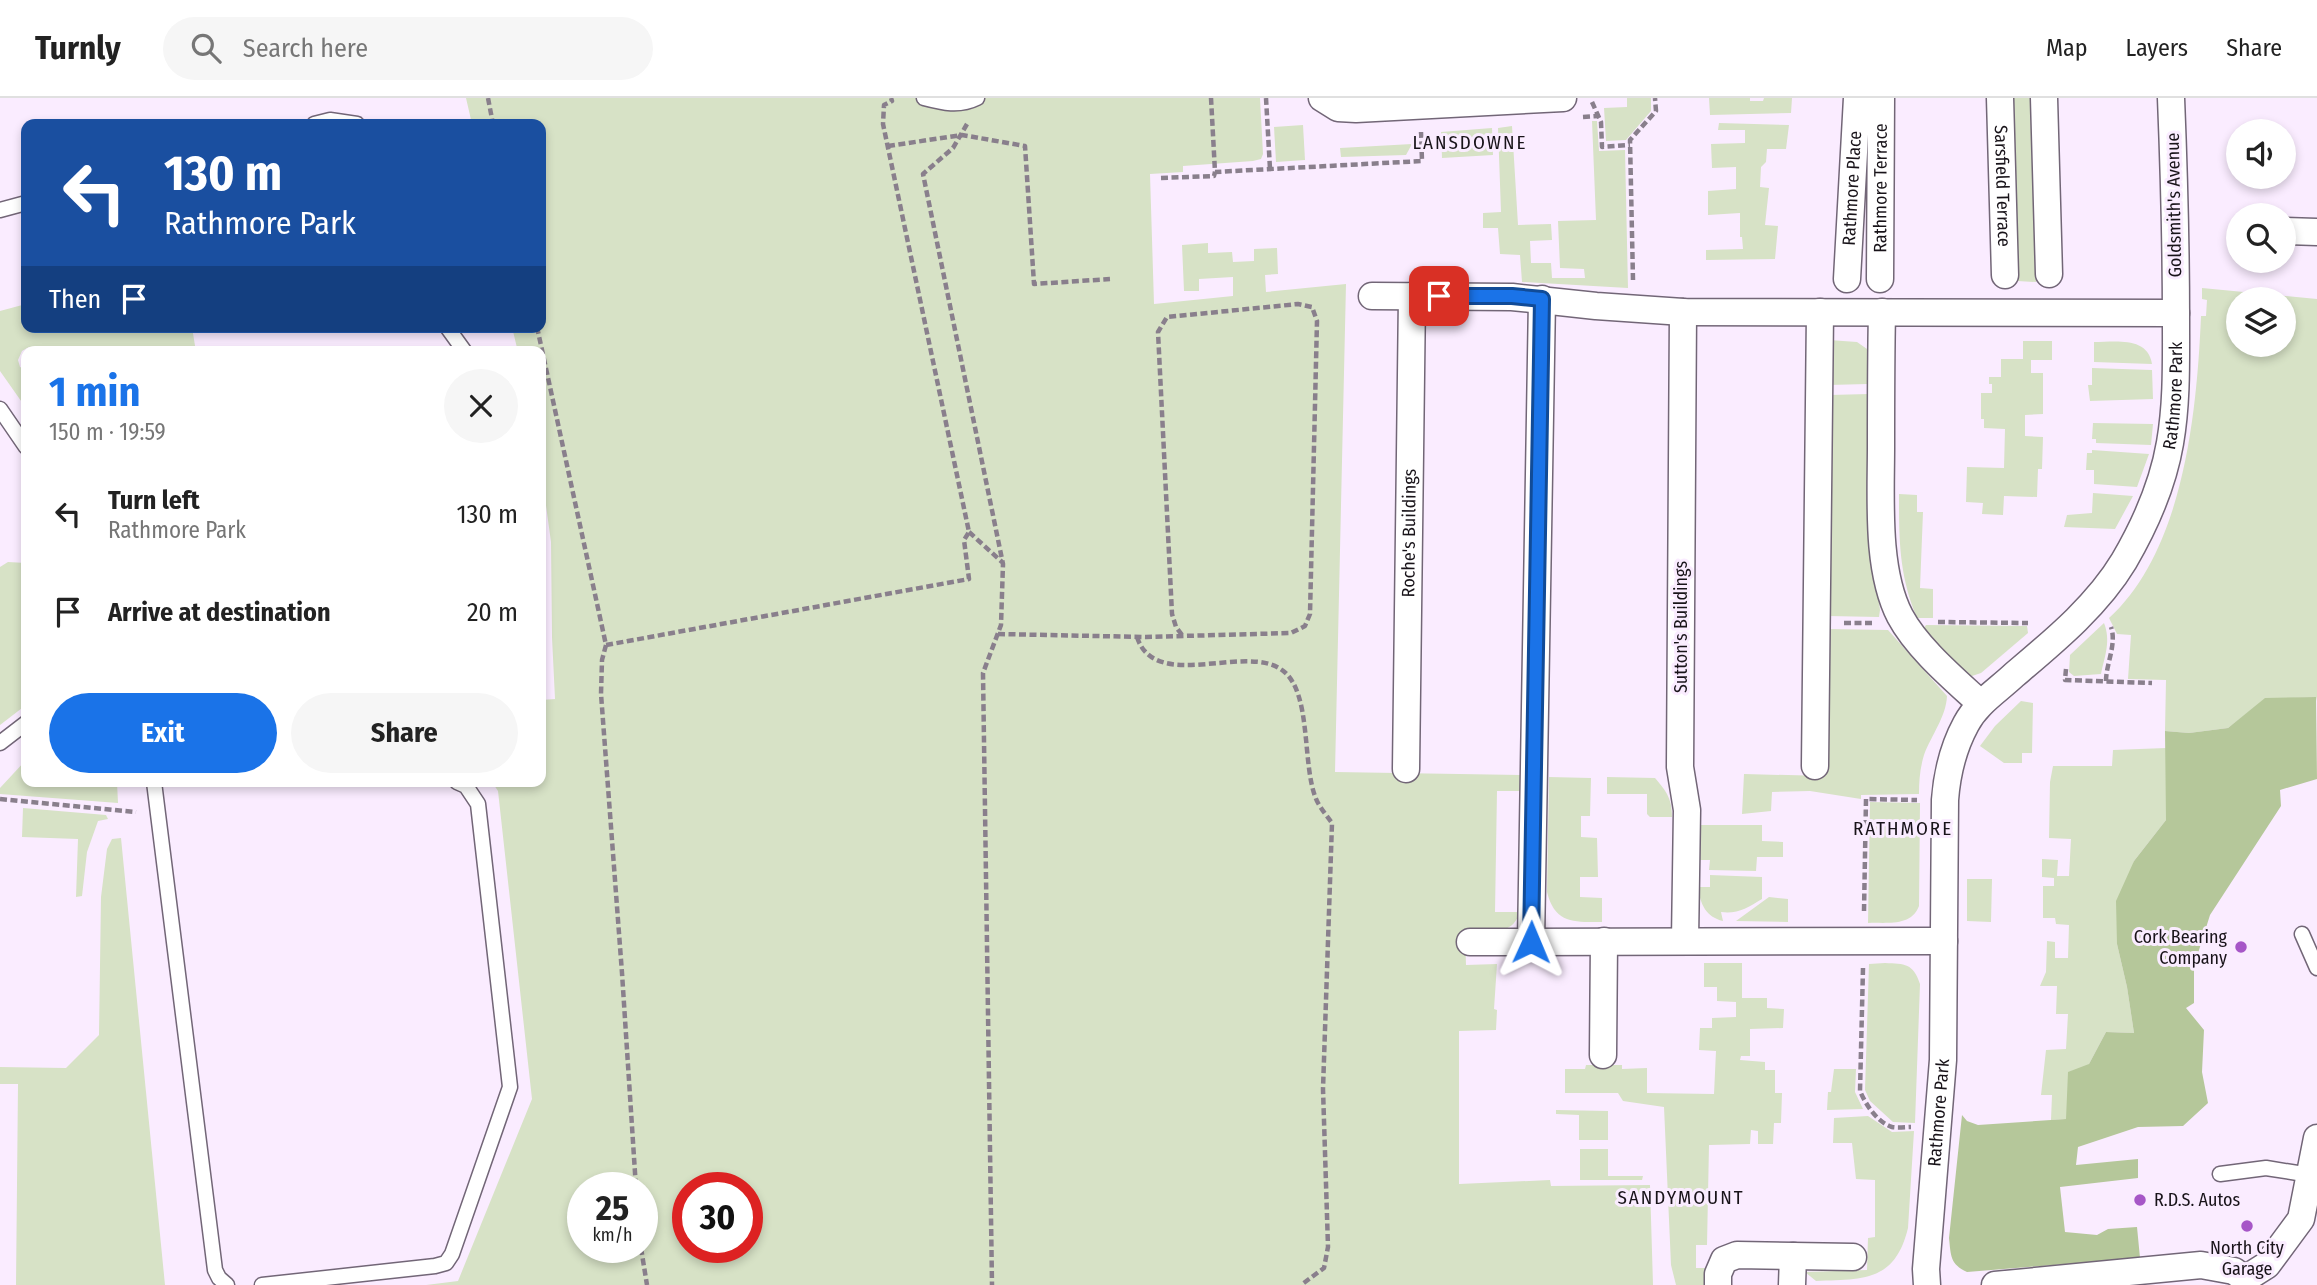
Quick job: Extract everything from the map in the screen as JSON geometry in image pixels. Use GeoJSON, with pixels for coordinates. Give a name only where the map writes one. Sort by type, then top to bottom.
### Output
{"type":"FeatureCollection","features":[{"type":"Feature","properties":{"kind":"street"},"geometry":{"type":"LineString","coordinates":[[1322,98],[1338,108],[1356,110],[1567,108]]}},
{"type":"Feature","properties":{"kind":"street","name":"Rathmore Place"},"geometry":{"type":"LineString","coordinates":[[1847,279],[1857,98]]}},
{"type":"Feature","properties":{"kind":"street","name":"Rathmore Terrace"},"geometry":{"type":"LineString","coordinates":[[1880,279],[1881,98]]}},
{"type":"Feature","properties":{"kind":"street","name":"Sarsfield Terrace"},"geometry":{"type":"LineString","coordinates":[[2000,98],[2005,275]]}},
{"type":"Feature","properties":{"kind":"street"},"geometry":{"type":"LineString","coordinates":[[2044,98],[2049,274]]}},
{"type":"Feature","properties":{"kind":"street","name":"Goldsmith's Avenue"},"geometry":{"type":"LineString","coordinates":[[2171,98],[2176,313]]}},
{"type":"Feature","properties":{"kind":"street"},"geometry":{"type":"LineString","coordinates":[[2296,231],[2317,232]]}},
{"type":"Feature","properties":{"kind":"street"},"geometry":{"type":"LineString","coordinates":[[1372,296],[1512,296],[1683,312],[2176,313]]}},
{"type":"Feature","properties":{"kind":"street","name":"Roche's Buildings"},"geometry":{"type":"LineString","coordinates":[[1406,769],[1412,296]]}},
{"type":"Feature","properties":{"kind":"street"},"geometry":{"type":"LineString","coordinates":[[1531,942],[1542,299]]}},
{"type":"Feature","properties":{"kind":"street","name":"Sutton's Buildings"},"geometry":{"type":"LineString","coordinates":[[1683,312],[1680,766],[1687,810],[1685,940]]}},
{"type":"Feature","properties":{"kind":"street"},"geometry":{"type":"LineString","coordinates":[[1815,766],[1820,312]]}},
{"type":"Feature","properties":{"kind":"street"},"geometry":{"type":"LineString","coordinates":[[1882,312],[1882,525],[1886,570],[1900,616],[1910,631],[1937,662],[1980,703]]}},
{"type":"Feature","properties":{"kind":"street","name":"Rathmore Park"},"geometry":{"type":"LineString","coordinates":[[1927,1285],[1926,1269],[1943,1060],[1945,800],[1953,751],[1980,703],[2064,631],[2098,596],[2123,562],[2150,511],[2162,479],[2170,443],[2175,381],[2176,313]]}},
{"type":"Feature","properties":{"kind":"street"},"geometry":{"type":"LineString","coordinates":[[1469,942],[1944,941]]}},
{"type":"Feature","properties":{"kind":"street"},"geometry":{"type":"LineString","coordinates":[[1603,1055],[1604,942]]}},
{"type":"Feature","properties":{"kind":"street"},"geometry":{"type":"LineString","coordinates":[[1995,1285],[2051,1283],[2201,1265],[2234,1271],[2246,1282],[2267,1265],[2301,1219],[2317,1139]]}},
{"type":"Feature","properties":{"kind":"street"},"geometry":{"type":"LineString","coordinates":[[1718,1285],[1718,1274],[1724,1260],[1737,1255],[1853,1257]]}},
{"type":"Feature","properties":{"kind":"street"},"geometry":{"type":"LineString","coordinates":[[1793,1256],[1793,1285]]}},
{"type":"Feature","properties":{"kind":"lane"},"geometry":{"type":"LineString","coordinates":[[924,98],[946,104],[967,103],[977,98]]}},
{"type":"Feature","properties":{"kind":"lane"},"geometry":{"type":"LineString","coordinates":[[0,210],[21,204]]}},
{"type":"Feature","properties":{"kind":"lane"},"geometry":{"type":"LineString","coordinates":[[0,409],[21,440]]}},
{"type":"Feature","properties":{"kind":"lane"},"geometry":{"type":"LineString","coordinates":[[0,743],[21,727]]}},
{"type":"Feature","properties":{"kind":"lane"},"geometry":{"type":"LineString","coordinates":[[155,787],[215,1270],[227,1285]]}},
{"type":"Feature","properties":{"kind":"lane"},"geometry":{"type":"LineString","coordinates":[[262,1285],[435,1266],[446,1263],[452,1254],[510,1087],[478,804],[467,787]]}},
{"type":"Feature","properties":{"kind":"lane"},"geometry":{"type":"LineString","coordinates":[[2302,934],[2317,968]]}},
{"type":"Feature","properties":{"kind":"lane"},"geometry":{"type":"LineString","coordinates":[[2220,1174],[2266,1168],[2310,1175]]}},
{"type":"Feature","properties":{"kind":"path"},"geometry":{"type":"LineString","coordinates":[[488,98],[492,119]]}},
{"type":"Feature","properties":{"kind":"path"},"geometry":{"type":"LineString","coordinates":[[891,98],[892,101],[884,105],[883,124],[969,532],[1003,564]]}},
{"type":"Feature","properties":{"kind":"path"},"geometry":{"type":"LineString","coordinates":[[1211,98],[1215,173]]}},
{"type":"Feature","properties":{"kind":"path"},"geometry":{"type":"LineString","coordinates":[[1266,98],[1270,169]]}},
{"type":"Feature","properties":{"kind":"path"},"geometry":{"type":"LineString","coordinates":[[1590,98],[1599,116],[1602,147],[1630,145]]}},
{"type":"Feature","properties":{"kind":"path"},"geometry":{"type":"LineString","coordinates":[[1633,309],[1630,141],[1656,111],[1655,98]]}},
{"type":"Feature","properties":{"kind":"path"},"geometry":{"type":"LineString","coordinates":[[1567,108],[1599,116]]}},
{"type":"Feature","properties":{"kind":"path"},"geometry":{"type":"LineString","coordinates":[[968,122],[953,148],[923,174],[1003,564],[1001,625],[982,673],[992,1285]]}},
{"type":"Feature","properties":{"kind":"path"},"geometry":{"type":"LineString","coordinates":[[1161,178],[1422,161],[1421,129]]}},
{"type":"Feature","properties":{"kind":"path"},"geometry":{"type":"LineString","coordinates":[[888,146],[962,135],[1025,146],[1034,284],[1110,279]]}},
{"type":"Feature","properties":{"kind":"path"},"geometry":{"type":"LineString","coordinates":[[998,634],[1137,637],[1292,633],[1305,626],[1310,614],[1317,321],[1312,307],[1298,304],[1167,317],[1158,332],[1172,614],[1182,635]]}},
{"type":"Feature","properties":{"kind":"path"},"geometry":{"type":"LineString","coordinates":[[546,368],[606,645],[602,660],[601,694],[635,1172]]}},
{"type":"Feature","properties":{"kind":"path"},"geometry":{"type":"LineString","coordinates":[[606,645],[969,579],[964,540],[969,532]]}},
{"type":"Feature","properties":{"kind":"path"},"geometry":{"type":"LineString","coordinates":[[2105,618],[2114,636],[2106,669],[2106,681]]}},
{"type":"Feature","properties":{"kind":"path"},"geometry":{"type":"LineString","coordinates":[[1925,622],[2031,623],[2037,629]]}},
{"type":"Feature","properties":{"kind":"path"},"geometry":{"type":"LineString","coordinates":[[1839,623],[1885,624]]}},
{"type":"Feature","properties":{"kind":"path"},"geometry":{"type":"LineString","coordinates":[[1137,637],[1141,650],[1162,664],[1260,663],[1282,669],[1298,690],[1316,800],[1332,823],[1323,1089],[1328,1247],[1324,1268],[1301,1285]]}},
{"type":"Feature","properties":{"kind":"path"},"geometry":{"type":"LineString","coordinates":[[2066,662],[2065,680],[2152,683]]}},
{"type":"Feature","properties":{"kind":"path"},"geometry":{"type":"LineString","coordinates":[[0,799],[158,814]]}},
{"type":"Feature","properties":{"kind":"path"},"geometry":{"type":"LineString","coordinates":[[1864,914],[1866,799],[1919,800]]}},
{"type":"Feature","properties":{"kind":"path"},"geometry":{"type":"LineString","coordinates":[[1864,960],[1860,1091],[1866,1105],[1881,1120],[1892,1126],[1914,1127]]}},
{"type":"Feature","properties":{"kind":"path"},"geometry":{"type":"LineString","coordinates":[[643,1263],[647,1285]]}},
{"type":"Feature","properties":{"kind":"green space"},"geometry":{"type":"Polygon","coordinates":[[[466,98],[1260,98],[1261,159],[1183,166],[1183,172],[1150,174],[1154,304],[1233,296],[1233,277],[1199,279],[1199,291],[1184,291],[1182,245],[1208,243],[1208,253],[1232,252],[1233,262],[1254,261],[1254,249],[1277,248],[1278,274],[1265,275],[1266,292],[1346,284],[1335,772],[1521,775],[1521,791],[1497,791],[1495,912],[1519,912],[1512,925],[1498,932],[1465,933],[1466,965],[1497,964],[1494,1009],[1497,1010],[1496,1030],[1459,1031],[1459,1184],[1550,1180],[1551,1186],[1650,1185],[1653,1285],[426,1285],[458,1281],[532,1099],[498,791],[495,787],[546,787],[546,700],[555,699],[551,542],[546,506],[546,346],[517,346],[513,333],[546,333],[546,119],[471,119],[466,98]]]}},
{"type":"Feature","properties":{"kind":"green space"},"geometry":{"type":"Polygon","coordinates":[[[1627,98],[1651,98],[1651,111],[1626,140],[1606,141],[1604,108],[1627,107],[1627,98]]]}},
{"type":"Feature","properties":{"kind":"green space"},"geometry":{"type":"Polygon","coordinates":[[[1709,98],[1750,98],[1750,101],[1763,101],[1764,98],[1792,98],[1791,113],[1710,115],[1709,98]]]}},
{"type":"Feature","properties":{"kind":"green space"},"geometry":{"type":"Polygon","coordinates":[[[2011,98],[2030,98],[2036,282],[2017,281],[2011,98]]]}},
{"type":"Feature","properties":{"kind":"green space"},"geometry":{"type":"Polygon","coordinates":[[[1592,121],[1597,121],[1599,151],[1625,150],[1628,288],[1522,282],[1520,255],[1500,254],[1498,228],[1483,228],[1483,213],[1501,212],[1498,128],[1512,126],[1518,225],[1551,224],[1552,240],[1530,241],[1531,263],[1551,263],[1552,278],[1585,278],[1584,269],[1560,268],[1558,221],[1596,220],[1592,121]]]}},
{"type":"Feature","properties":{"kind":"green space"},"geometry":{"type":"Polygon","coordinates":[[[1719,123],[1789,125],[1786,149],[1767,149],[1766,162],[1761,167],[1760,187],[1769,188],[1765,225],[1778,226],[1775,259],[1706,260],[1706,250],[1743,249],[1740,213],[1708,215],[1708,191],[1736,189],[1736,167],[1712,168],[1711,144],[1745,143],[1745,130],[1718,130],[1719,123]]]}},
{"type":"Feature","properties":{"kind":"green space"},"geometry":{"type":"Polygon","coordinates":[[[1303,125],[1305,160],[1276,162],[1274,127],[1303,125]]]}},
{"type":"Feature","properties":{"kind":"green space"},"geometry":{"type":"Polygon","coordinates":[[[1492,128],[1493,155],[1442,158],[1441,132],[1492,128]]]}},
{"type":"Feature","properties":{"kind":"green space"},"geometry":{"type":"Polygon","coordinates":[[[1412,144],[1406,155],[1341,157],[1340,148],[1412,144]]]}},
{"type":"Feature","properties":{"kind":"green space"},"geometry":{"type":"Polygon","coordinates":[[[2202,288],[2226,290],[2226,357],[2296,357],[2296,297],[2317,299],[2317,701],[2316,697],[2265,699],[2228,728],[2189,733],[2165,731],[2166,680],[2128,679],[2131,635],[2117,634],[2109,618],[2134,589],[2154,555],[2170,518],[2190,435],[2201,316],[2206,316],[2207,300],[2202,299],[2202,288]]]}},
{"type":"Feature","properties":{"kind":"green space"},"geometry":{"type":"Polygon","coordinates":[[[21,305],[21,333],[193,333],[195,346],[21,346],[18,360],[21,368],[21,401],[0,371],[0,311],[21,305]]]}},
{"type":"Feature","properties":{"kind":"green space"},"geometry":{"type":"Polygon","coordinates":[[[1829,340],[1857,342],[1867,349],[1868,384],[1828,385],[1829,340]]]}},
{"type":"Feature","properties":{"kind":"green space"},"geometry":{"type":"Polygon","coordinates":[[[2023,341],[2052,341],[2052,360],[2031,360],[2031,373],[2043,373],[2043,414],[2025,415],[2025,436],[2043,437],[2042,469],[2038,469],[2037,497],[2004,496],[2003,515],[1982,514],[1983,503],[1966,502],[1967,467],[2004,468],[2005,429],[1984,428],[1984,419],[1981,419],[1981,393],[1992,393],[1989,377],[2001,377],[2001,359],[2023,359],[2023,341]]]}},
{"type":"Feature","properties":{"kind":"green space"},"geometry":{"type":"Polygon","coordinates":[[[2094,342],[2129,342],[2137,345],[2149,355],[2152,364],[2094,362],[2094,342]]]}},
{"type":"Feature","properties":{"kind":"green space"},"geometry":{"type":"Polygon","coordinates":[[[2092,368],[2152,370],[2153,399],[2090,401],[2088,385],[2092,385],[2092,368]]]}},
{"type":"Feature","properties":{"kind":"green space"},"geometry":{"type":"Polygon","coordinates":[[[1869,394],[1874,562],[1879,617],[1828,616],[1829,395],[1869,394]]]}},
{"type":"Feature","properties":{"kind":"green space"},"geometry":{"type":"Polygon","coordinates":[[[2093,423],[2153,424],[2151,445],[2096,443],[2096,439],[2092,439],[2093,423]]]}},
{"type":"Feature","properties":{"kind":"green space"},"geometry":{"type":"Polygon","coordinates":[[[2092,450],[2149,454],[2137,487],[2094,484],[2094,470],[2086,470],[2087,453],[2092,453],[2092,450]]]}},
{"type":"Feature","properties":{"kind":"green space"},"geometry":{"type":"Polygon","coordinates":[[[2093,493],[2133,496],[2115,529],[2064,527],[2067,515],[2092,513],[2093,493]]]}},
{"type":"Feature","properties":{"kind":"green space"},"geometry":{"type":"Polygon","coordinates":[[[1899,494],[1917,495],[1917,512],[1923,512],[1920,588],[1933,589],[1933,618],[1917,618],[1911,602],[1903,572],[1899,494]]]}},
{"type":"Feature","properties":{"kind":"green space"},"geometry":{"type":"Polygon","coordinates":[[[8,562],[21,563],[21,709],[0,725],[0,567],[8,562]]]}},
{"type":"Feature","properties":{"kind":"green space"},"geometry":{"type":"Polygon","coordinates":[[[2104,623],[2107,642],[2101,674],[2074,676],[2069,672],[2070,655],[2104,623]]]}},
{"type":"Feature","properties":{"kind":"green space"},"geometry":{"type":"Polygon","coordinates":[[[1926,625],[2027,626],[2028,633],[1981,673],[1972,676],[1962,672],[1921,632],[1926,625]]]}},
{"type":"Feature","properties":{"kind":"green space"},"geometry":{"type":"Polygon","coordinates":[[[1828,629],[1888,630],[1947,696],[1941,718],[1924,755],[1919,794],[1861,795],[1861,799],[1810,791],[1772,792],[1771,811],[1742,814],[1744,774],[1826,776],[1828,629]]]}},
{"type":"Feature","properties":{"kind":"green space"},"geometry":{"type":"Polygon","coordinates":[[[2316,697],[2317,779],[2280,790],[2281,806],[2210,915],[2194,966],[2194,1003],[2186,1008],[2204,1030],[2202,1072],[2208,1103],[2183,1126],[2138,1127],[2078,1147],[2076,1165],[2138,1159],[2138,1178],[2060,1187],[2065,1232],[2097,1235],[2108,1229],[2137,1227],[2140,1258],[1967,1272],[1961,1269],[1952,1259],[1949,1238],[1962,1115],[1967,1121],[1978,1125],[2066,1119],[2068,1072],[2089,1064],[2106,1032],[2134,1033],[2117,944],[2116,901],[2134,861],[2166,820],[2165,731],[2189,733],[2228,728],[2265,698],[2316,697]]]}},
{"type":"Feature","properties":{"kind":"green space"},"geometry":{"type":"Polygon","coordinates":[[[2021,701],[2033,703],[2032,753],[2022,753],[2022,763],[2004,763],[1980,746],[1995,726],[2021,701]]]}},
{"type":"Feature","properties":{"kind":"green space"},"geometry":{"type":"Polygon","coordinates":[[[2166,748],[2166,820],[2134,861],[2117,944],[2134,1033],[2106,1032],[2089,1064],[2067,1119],[2051,1120],[2052,1095],[2041,1095],[2046,1050],[2066,1049],[2068,1014],[2056,1014],[2057,986],[2040,986],[2046,972],[2047,941],[2055,942],[2055,958],[2068,958],[2069,925],[2056,924],[2055,918],[2043,918],[2043,886],[2054,886],[2054,878],[2042,877],[2042,859],[2058,860],[2057,876],[2069,876],[2071,839],[2049,838],[2050,782],[2053,766],[2112,766],[2113,750],[2166,748]]]}},
{"type":"Feature","properties":{"kind":"green space"},"geometry":{"type":"Polygon","coordinates":[[[21,765],[21,787],[117,787],[118,803],[0,794],[0,788],[21,765]]]}},
{"type":"Feature","properties":{"kind":"green space"},"geometry":{"type":"Polygon","coordinates":[[[1549,777],[1591,778],[1590,816],[1581,816],[1581,837],[1597,838],[1598,877],[1580,877],[1580,897],[1602,898],[1602,922],[1574,921],[1561,916],[1555,910],[1547,892],[1549,777]]]}},
{"type":"Feature","properties":{"kind":"green space"},"geometry":{"type":"Polygon","coordinates":[[[1607,777],[1655,778],[1668,796],[1672,817],[1650,817],[1647,814],[1647,794],[1607,794],[1607,777]]]}},
{"type":"Feature","properties":{"kind":"green space"},"geometry":{"type":"Polygon","coordinates":[[[1870,802],[1920,803],[1919,906],[1915,913],[1904,920],[1868,923],[1870,802]]]}},
{"type":"Feature","properties":{"kind":"green space"},"geometry":{"type":"Polygon","coordinates":[[[23,808],[106,815],[108,819],[98,821],[87,852],[82,896],[76,897],[78,839],[22,837],[23,808]]]}},
{"type":"Feature","properties":{"kind":"green space"},"geometry":{"type":"Polygon","coordinates":[[[1699,825],[1762,825],[1762,841],[1783,842],[1783,857],[1757,857],[1756,871],[1709,870],[1710,860],[1699,860],[1699,825]]]}},
{"type":"Feature","properties":{"kind":"green space"},"geometry":{"type":"Polygon","coordinates":[[[121,838],[165,1285],[16,1285],[18,1084],[0,1084],[0,1067],[66,1068],[99,1035],[101,897],[107,849],[112,839],[121,838]]]}},
{"type":"Feature","properties":{"kind":"green space"},"geometry":{"type":"Polygon","coordinates":[[[1710,875],[1762,877],[1762,899],[1747,908],[1721,912],[1723,921],[1717,919],[1702,904],[1698,887],[1710,887],[1710,875]]]}},
{"type":"Feature","properties":{"kind":"green space"},"geometry":{"type":"Polygon","coordinates":[[[1967,879],[1992,879],[1991,922],[1967,921],[1967,879]]]}},
{"type":"Feature","properties":{"kind":"green space"},"geometry":{"type":"Polygon","coordinates":[[[1769,897],[1788,899],[1788,922],[1736,921],[1769,897]]]}},
{"type":"Feature","properties":{"kind":"green space"},"geometry":{"type":"Polygon","coordinates":[[[1704,963],[1742,963],[1742,998],[1767,998],[1767,1008],[1784,1009],[1783,1028],[1750,1029],[1750,1056],[1741,1056],[1740,1060],[1765,1062],[1765,1070],[1775,1070],[1775,1093],[1782,1093],[1781,1123],[1774,1123],[1773,1144],[1758,1144],[1758,1131],[1751,1130],[1750,1144],[1709,1145],[1707,1245],[1696,1245],[1696,1268],[1708,1268],[1707,1285],[1676,1285],[1671,1265],[1664,1107],[1623,1101],[1618,1093],[1565,1093],[1565,1069],[1585,1069],[1586,1065],[1622,1065],[1622,1069],[1647,1068],[1647,1093],[1714,1094],[1716,1051],[1699,1050],[1700,1028],[1712,1028],[1712,1018],[1736,1017],[1736,1002],[1717,1001],[1717,987],[1704,987],[1704,963]]]}},
{"type":"Feature","properties":{"kind":"green space"},"geometry":{"type":"Polygon","coordinates":[[[1885,963],[1911,968],[1920,984],[1915,1123],[1893,1122],[1870,1101],[1865,1090],[1869,964],[1885,963]]]}},
{"type":"Feature","properties":{"kind":"green space"},"geometry":{"type":"Polygon","coordinates":[[[1834,1069],[1856,1069],[1855,1092],[1863,1109],[1827,1110],[1834,1069]]]}},
{"type":"Feature","properties":{"kind":"green space"},"geometry":{"type":"Polygon","coordinates":[[[1556,1110],[1608,1111],[1608,1140],[1579,1140],[1579,1115],[1556,1114],[1556,1110]]]}},
{"type":"Feature","properties":{"kind":"green space"},"geometry":{"type":"Polygon","coordinates":[[[1868,1116],[1892,1132],[1914,1131],[1908,1228],[1895,1259],[1886,1268],[1862,1278],[1816,1281],[1805,1272],[1867,1270],[1868,1238],[1875,1237],[1875,1180],[1856,1179],[1852,1143],[1833,1143],[1834,1118],[1868,1116]]]}},
{"type":"Feature","properties":{"kind":"green space"},"geometry":{"type":"Polygon","coordinates":[[[1580,1149],[1608,1149],[1608,1176],[1643,1176],[1642,1180],[1580,1180],[1580,1149]]]}},
{"type":"Feature","properties":{"kind":"place","name":"Cork Bearing Company"},"geometry":{"type":"Point","coordinates":[2241,947]}},
{"type":"Feature","properties":{"kind":"place","name":"R.D.S. Autos"},"geometry":{"type":"Point","coordinates":[2140,1200]}},
{"type":"Feature","properties":{"kind":"place","name":"North City Garage"},"geometry":{"type":"Point","coordinates":[2247,1226]}},
{"type":"Feature","properties":{"kind":"district","name":"LANSDOWNE"},"geometry":{"type":"Point","coordinates":[1470,142]}},
{"type":"Feature","properties":{"kind":"district","name":"RATHMORE"},"geometry":{"type":"Point","coordinates":[1903,828]}},
{"type":"Feature","properties":{"kind":"district","name":"SANDYMOUNT"},"geometry":{"type":"Point","coordinates":[1681,1197]}},
{"type":"Feature","properties":{"kind":"route"},"geometry":{"type":"LineString","coordinates":[[1439,296],[1512,296],[1542,299],[1531,942]]}}]}
